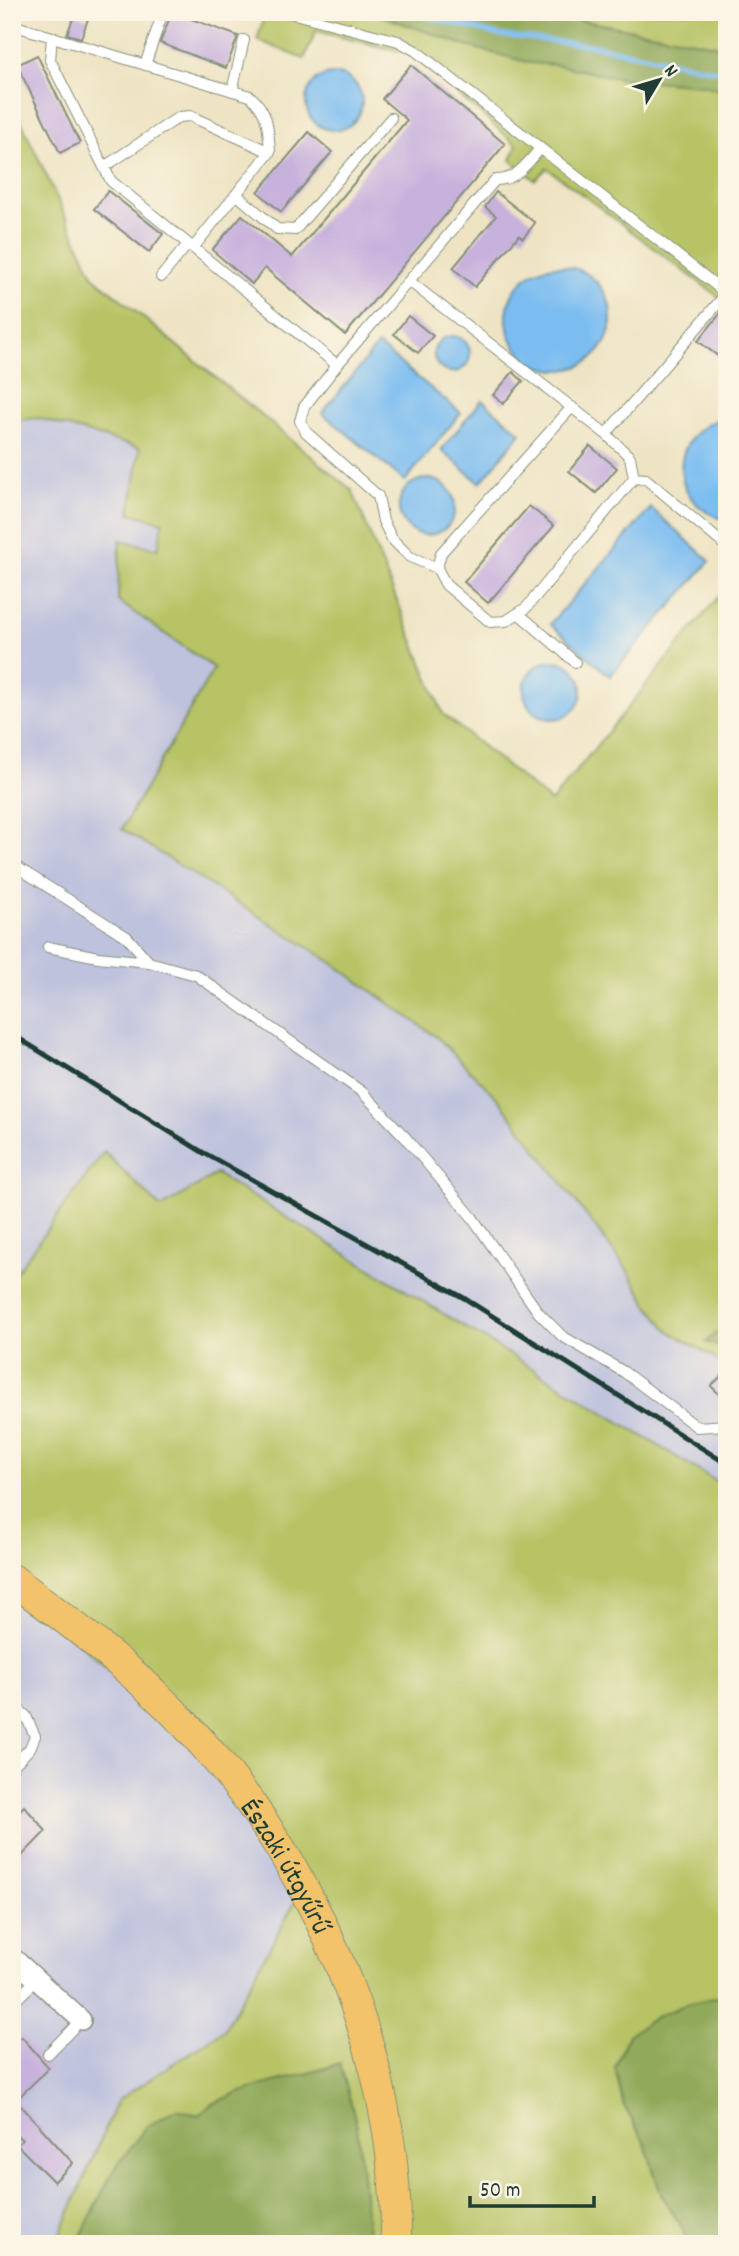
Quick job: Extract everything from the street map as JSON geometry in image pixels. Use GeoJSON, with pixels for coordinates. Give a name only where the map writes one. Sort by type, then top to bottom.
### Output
{"type":"FeatureCollection","features":[{"type":"Feature","properties":{"kind":"main road","name":"Északi útgyűrű"},"geometry":{"type":"LineString","coordinates":[[12,1579],[121,1665],[182,1721],[267,1827],[304,1889],[335,1958],[376,2074],[394,2197],[396,2244]]}},
{"type":"Feature","properties":{"kind":"street"},"geometry":{"type":"LineString","coordinates":[[12,1957],[81,2020]]}},
{"type":"Feature","properties":{"kind":"lane"},"geometry":{"type":"LineString","coordinates":[[145,65],[163,12]]}},
{"type":"Feature","properties":{"kind":"lane"},"geometry":{"type":"LineString","coordinates":[[287,12],[398,41],[416,51],[726,294],[606,433]]}},
{"type":"Feature","properties":{"kind":"lane"},"geometry":{"type":"LineString","coordinates":[[12,25],[250,96],[262,107],[268,118],[270,152],[161,277]]}},
{"type":"Feature","properties":{"kind":"lane"},"geometry":{"type":"LineString","coordinates":[[52,37],[50,60],[111,181],[337,365]]}},
{"type":"Feature","properties":{"kind":"lane"},"geometry":{"type":"LineString","coordinates":[[232,91],[244,40]]}},
{"type":"Feature","properties":{"kind":"lane"},"geometry":{"type":"LineString","coordinates":[[104,167],[179,117],[190,116],[270,152]]}},
{"type":"Feature","properties":{"kind":"lane"},"geometry":{"type":"LineString","coordinates":[[236,194],[277,229],[295,230],[391,118]]}},
{"type":"Feature","properties":{"kind":"lane"},"geometry":{"type":"LineString","coordinates":[[438,568],[410,557],[392,539],[383,521],[378,496],[306,432],[300,421],[304,407],[337,365],[495,180],[506,180],[523,169],[540,149]]}},
{"type":"Feature","properties":{"kind":"lane"},"geometry":{"type":"LineString","coordinates":[[12,230],[12,255]]}},
{"type":"Feature","properties":{"kind":"lane"},"geometry":{"type":"LineString","coordinates":[[409,281],[606,433],[630,457],[634,478]]}},
{"type":"Feature","properties":{"kind":"lane"},"geometry":{"type":"LineString","coordinates":[[572,407],[442,552],[438,568],[446,585],[490,622],[506,621],[526,608],[634,478]]}},
{"type":"Feature","properties":{"kind":"lane"},"geometry":{"type":"LineString","coordinates":[[634,478],[646,479],[727,547]]}},
{"type":"Feature","properties":{"kind":"lane"},"geometry":{"type":"LineString","coordinates":[[518,613],[575,662]]}},
{"type":"Feature","properties":{"kind":"lane"},"geometry":{"type":"LineString","coordinates":[[12,864],[127,937],[149,962]]}},
{"type":"Feature","properties":{"kind":"lane"},"geometry":{"type":"LineString","coordinates":[[48,947],[98,957],[149,962],[196,975],[216,987],[362,1092],[405,1137],[472,1217],[538,1312],[562,1336],[624,1372],[697,1427],[727,1425]]}},
{"type":"Feature","properties":{"kind":"lane"},"geometry":{"type":"LineString","coordinates":[[12,1704],[26,1716],[35,1737],[30,1748],[12,1767]]}},
{"type":"Feature","properties":{"kind":"lane"},"geometry":{"type":"LineString","coordinates":[[12,2004],[37,1979]]}},
{"type":"Feature","properties":{"kind":"lane"},"geometry":{"type":"LineString","coordinates":[[48,2054],[81,2020]]}},
{"type":"Feature","properties":{"kind":"shaded area"},"geometry":{"type":"Polygon","coordinates":[[[38,417],[141,448],[130,513],[164,522],[159,549],[120,540],[118,601],[214,668],[331,962],[438,1038],[499,1100],[626,1268],[648,1305],[669,1331],[713,1357],[727,1371],[727,1488],[216,1174],[161,1208],[104,1152],[12,1278],[12,421],[38,417]]]}},
{"type":"Feature","properties":{"kind":"shaded area"},"geometry":{"type":"Polygon","coordinates":[[[12,1582],[180,1724],[300,1893],[224,2030],[118,2101],[56,2244],[12,2244],[12,1582]]]}},
{"type":"Feature","properties":{"kind":"green space"},"geometry":{"type":"Polygon","coordinates":[[[251,12],[371,12],[467,46],[531,63],[557,65],[618,78],[704,85],[727,93],[727,303],[547,168],[535,180],[511,160],[517,145],[411,54],[316,31],[304,59],[257,40],[264,17],[251,12]]]}},
{"type":"Feature","properties":{"kind":"green space"},"geometry":{"type":"Polygon","coordinates":[[[371,12],[535,12],[727,47],[727,93],[704,85],[618,78],[557,65],[531,63],[467,46],[371,12]]]}},
{"type":"Feature","properties":{"kind":"green space"},"geometry":{"type":"Polygon","coordinates":[[[535,12],[727,12],[727,47],[535,12]]]}},
{"type":"Feature","properties":{"kind":"green space"},"geometry":{"type":"Polygon","coordinates":[[[12,102],[94,277],[352,490],[443,714],[551,802],[727,586],[727,1371],[713,1357],[669,1331],[648,1305],[626,1268],[499,1100],[438,1038],[331,962],[122,829],[214,668],[118,601],[120,540],[158,549],[163,522],[130,513],[140,448],[38,418],[12,421],[12,102]]]}},
{"type":"Feature","properties":{"kind":"green space"},"geometry":{"type":"Polygon","coordinates":[[[104,1152],[161,1208],[216,1174],[727,1488],[727,1995],[687,2004],[623,2104],[645,2143],[660,2191],[682,2228],[688,2244],[369,2244],[357,2126],[340,2063],[285,2082],[232,2095],[212,2104],[198,2115],[147,2127],[101,2197],[77,2244],[56,2244],[118,2100],[224,2030],[300,1893],[229,1779],[12,1582],[12,1278],[104,1152]]]}},
{"type":"Feature","properties":{"kind":"green space"},"geometry":{"type":"Polygon","coordinates":[[[727,1324],[727,1349],[706,1342],[724,1326],[727,1324]]]}},
{"type":"Feature","properties":{"kind":"green space"},"geometry":{"type":"Polygon","coordinates":[[[727,1995],[727,2244],[688,2244],[682,2228],[660,2191],[645,2143],[623,2104],[615,2067],[628,2035],[656,2017],[687,2004],[727,1995]]]}},
{"type":"Feature","properties":{"kind":"green space"},"geometry":{"type":"Polygon","coordinates":[[[340,2063],[357,2126],[369,2244],[77,2244],[113,2171],[146,2127],[177,2109],[198,2115],[247,2090],[340,2063]]]}},
{"type":"Feature","properties":{"kind":"water"},"geometry":{"type":"Polygon","coordinates":[[[334,74],[354,82],[362,102],[354,122],[334,130],[314,122],[306,102],[314,82],[334,74]]]}},
{"type":"Feature","properties":{"kind":"water"},"geometry":{"type":"Polygon","coordinates":[[[559,266],[579,270],[596,281],[607,298],[611,318],[607,338],[596,355],[579,366],[559,370],[539,366],[522,355],[511,338],[507,318],[511,298],[522,281],[539,270],[559,266]]]}},
{"type":"Feature","properties":{"kind":"water"},"geometry":{"type":"Polygon","coordinates":[[[452,336],[465,341],[470,354],[465,367],[452,372],[439,367],[434,354],[439,341],[452,336]]]}},
{"type":"Feature","properties":{"kind":"water"},"geometry":{"type":"Polygon","coordinates":[[[378,345],[461,413],[405,481],[322,413],[378,345]]]}},
{"type":"Feature","properties":{"kind":"water"},"geometry":{"type":"Polygon","coordinates":[[[482,400],[521,433],[480,483],[441,450],[482,400]]]}},
{"type":"Feature","properties":{"kind":"water"},"geometry":{"type":"Polygon","coordinates":[[[727,417],[727,520],[707,512],[693,500],[684,485],[681,468],[684,452],[693,437],[707,425],[727,417]]]}},
{"type":"Feature","properties":{"kind":"water"},"geometry":{"type":"Polygon","coordinates":[[[427,479],[442,484],[450,492],[455,507],[450,522],[442,530],[427,535],[412,530],[404,522],[399,507],[404,492],[412,484],[427,479]]]}},
{"type":"Feature","properties":{"kind":"water"},"geometry":{"type":"Polygon","coordinates":[[[651,508],[710,561],[610,676],[550,624],[651,508]]]}},
{"type":"Feature","properties":{"kind":"water"},"geometry":{"type":"Polygon","coordinates":[[[553,661],[569,666],[577,674],[582,690],[577,706],[569,714],[553,719],[537,714],[529,706],[524,690],[529,674],[537,666],[553,661]]]}},
{"type":"Feature","properties":{"kind":"building"},"geometry":{"type":"Polygon","coordinates":[[[172,12],[238,36],[226,68],[160,43],[172,12]]]}},
{"type":"Feature","properties":{"kind":"building"},"geometry":{"type":"Polygon","coordinates":[[[75,14],[88,19],[81,38],[67,34],[75,14]]]}},
{"type":"Feature","properties":{"kind":"building"},"geometry":{"type":"Polygon","coordinates":[[[37,55],[80,143],[60,153],[17,65],[37,55]]]}},
{"type":"Feature","properties":{"kind":"building"},"geometry":{"type":"Polygon","coordinates":[[[411,65],[505,144],[345,335],[265,268],[252,284],[212,250],[242,215],[292,257],[407,120],[382,99],[411,65]]]}},
{"type":"Feature","properties":{"kind":"building"},"geometry":{"type":"Polygon","coordinates":[[[309,132],[332,152],[281,212],[258,192],[309,132]]]}},
{"type":"Feature","properties":{"kind":"building"},"geometry":{"type":"Polygon","coordinates":[[[108,191],[163,234],[149,252],[94,209],[108,191]]]}},
{"type":"Feature","properties":{"kind":"building"},"geometry":{"type":"Polygon","coordinates":[[[496,192],[535,223],[523,238],[519,235],[475,287],[453,268],[496,216],[485,207],[496,192]]]}},
{"type":"Feature","properties":{"kind":"building"},"geometry":{"type":"Polygon","coordinates":[[[727,305],[727,363],[698,341],[727,305]]]}},
{"type":"Feature","properties":{"kind":"building"},"geometry":{"type":"Polygon","coordinates":[[[408,316],[433,336],[418,353],[394,334],[408,316]]]}},
{"type":"Feature","properties":{"kind":"building"},"geometry":{"type":"Polygon","coordinates":[[[513,372],[523,381],[503,404],[493,395],[513,372]]]}},
{"type":"Feature","properties":{"kind":"building"},"geometry":{"type":"Polygon","coordinates":[[[590,446],[617,468],[596,493],[569,471],[590,446]]]}},
{"type":"Feature","properties":{"kind":"building"},"geometry":{"type":"Polygon","coordinates":[[[529,506],[554,526],[488,603],[464,582],[529,506]]]}},
{"type":"Feature","properties":{"kind":"building"},"geometry":{"type":"Polygon","coordinates":[[[727,1371],[727,1402],[711,1386],[727,1371]]]}},
{"type":"Feature","properties":{"kind":"building"},"geometry":{"type":"Polygon","coordinates":[[[24,1806],[46,1831],[12,1866],[12,1818],[24,1806]]]}},
{"type":"Feature","properties":{"kind":"building"},"geometry":{"type":"Polygon","coordinates":[[[22,2037],[49,2068],[16,2100],[73,2163],[54,2182],[17,2145],[22,2140],[12,2130],[12,2043],[22,2037]]]}},
{"type":"Feature","properties":{"kind":"waterway"},"geometry":{"type":"LineString","coordinates":[[410,12],[499,35],[597,46],[727,73]]}},
{"type":"Feature","properties":{"kind":"railway"},"geometry":{"type":"LineString","coordinates":[[12,1034],[204,1153],[464,1298],[727,1464]]}}]}
